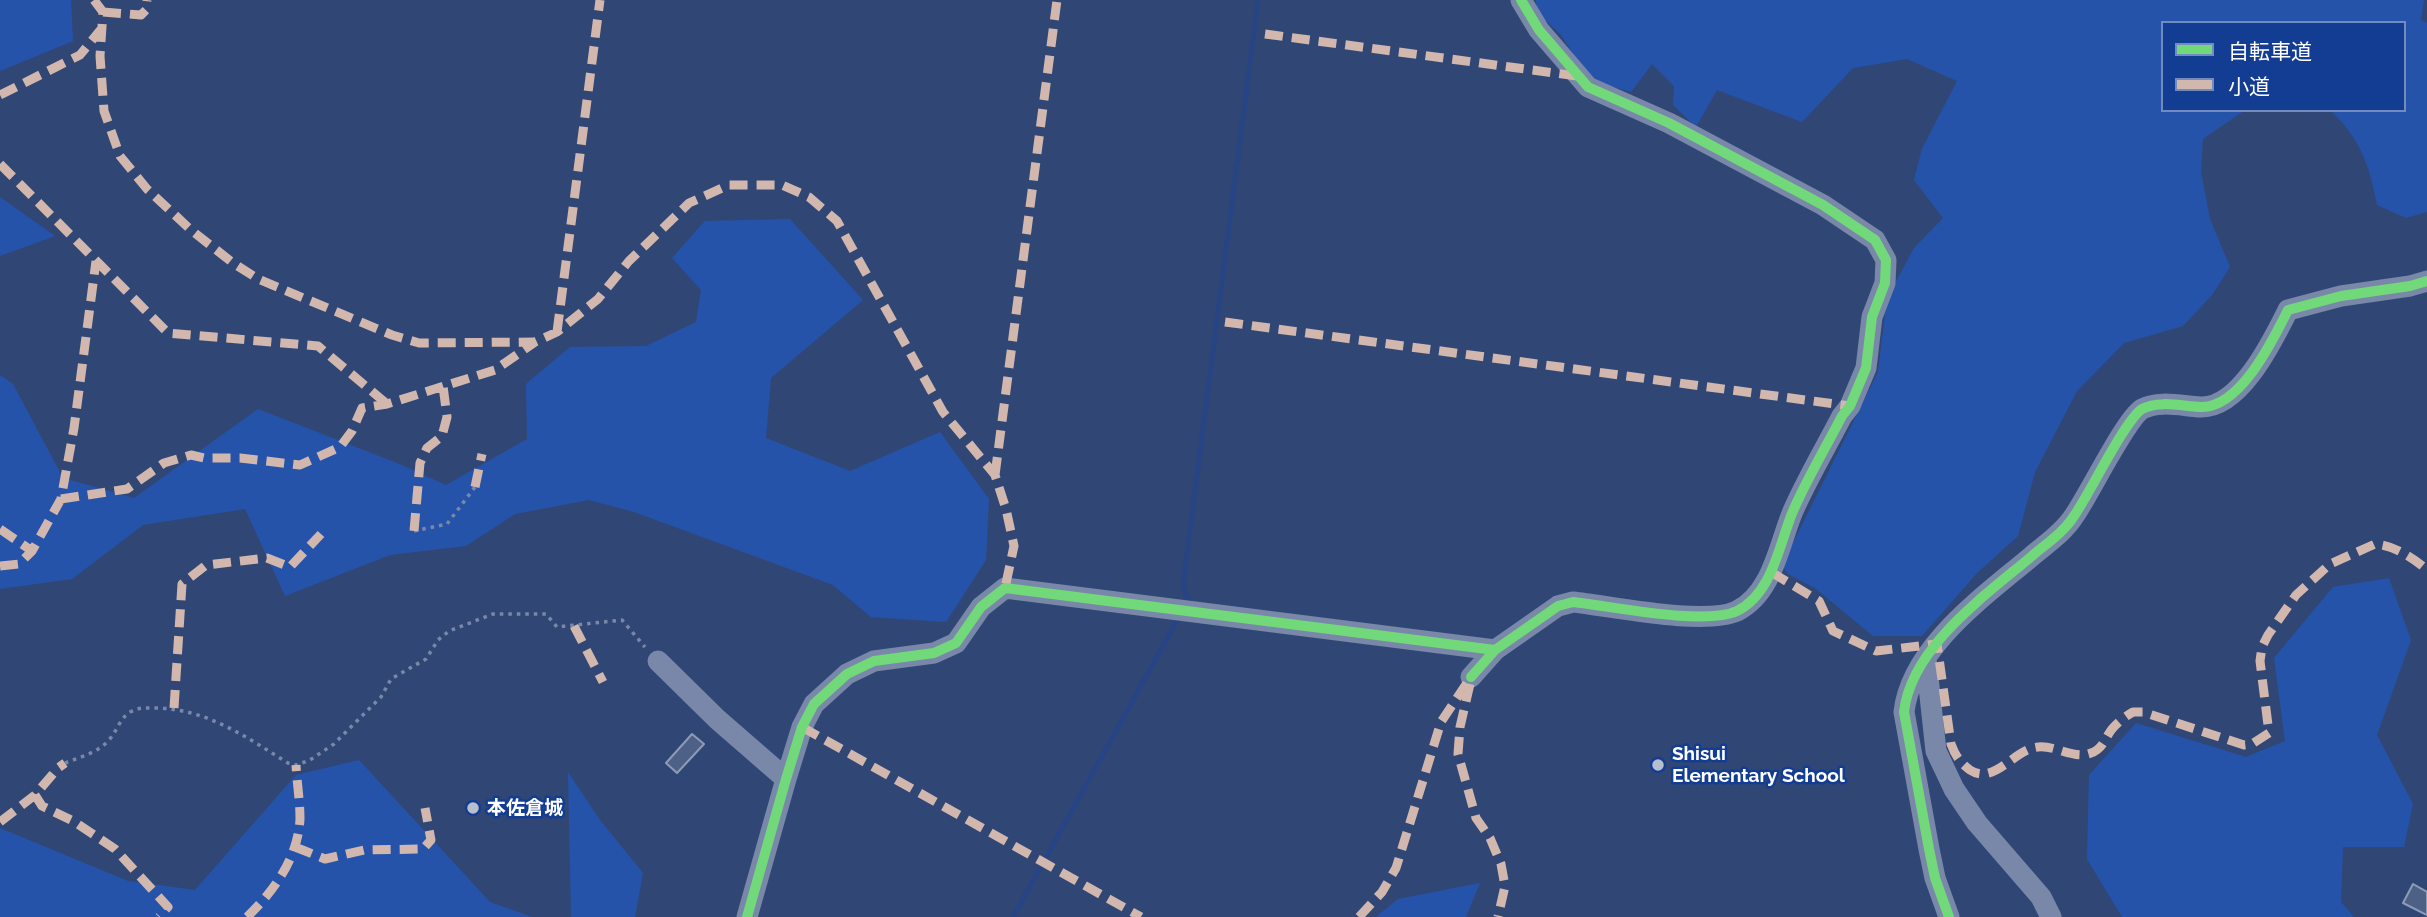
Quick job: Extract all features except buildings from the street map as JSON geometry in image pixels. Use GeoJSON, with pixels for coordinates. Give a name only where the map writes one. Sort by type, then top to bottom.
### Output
{"type":"FeatureCollection","features":[{"type":"Feature","properties":{"kind":"street"},"geometry":{"type":"LineString","coordinates":[[1471,677],[1495,650],[1558,606],[1573,602],[1686,616],[1721,615],[1737,611],[1751,601],[1771,572],[1794,510],[1842,416],[1850,406],[1866,368],[1872,317],[1885,283],[1886,272],[1886,260],[1875,240],[1823,205],[1669,123],[1588,87],[1539,30],[1521,0]]}},
{"type":"Feature","properties":{"kind":"street"},"geometry":{"type":"LineString","coordinates":[[1949,917],[1933,868],[1904,712],[1906,696],[1926,659],[1957,620],[2073,519],[2122,435],[2141,410],[2159,404],[2205,407],[2229,398],[2260,361],[2288,310],[2341,296],[2427,281]]}},
{"type":"Feature","properties":{"kind":"street"},"geometry":{"type":"LineString","coordinates":[[747,917],[802,727],[814,704],[847,674],[874,661],[934,653],[956,643],[981,607],[1005,588],[1495,650]]}},
{"type":"Feature","properties":{"kind":"street"},"geometry":{"type":"LineString","coordinates":[[1926,659],[1936,751],[1954,789],[1977,823],[2041,897],[2051,917]]}},
{"type":"Feature","properties":{"kind":"street"},"geometry":{"type":"LineString","coordinates":[[658,661],[717,719],[786,779]]}},
{"type":"Feature","properties":{"kind":"path"},"geometry":{"type":"LineString","coordinates":[[414,531],[447,524],[475,487]]}},
{"type":"Feature","properties":{"kind":"path"},"geometry":{"type":"LineString","coordinates":[[65,763],[91,753],[106,743],[122,718],[139,707],[174,708],[194,713],[230,728],[288,763],[296,765],[310,760],[334,744],[380,697],[391,679],[426,659],[438,640],[449,631],[494,614],[546,614],[557,627],[622,620],[658,661]]}},
{"type":"Feature","properties":{"kind":"shaded area"},"geometry":{"type":"Polygon","coordinates":[[[0,0],[71,0],[73,41],[0,71],[0,0]]]}},
{"type":"Feature","properties":{"kind":"shaded area"},"geometry":{"type":"Polygon","coordinates":[[[1536,0],[2424,0],[2421,20],[2427,23],[2427,212],[2406,218],[2377,205],[2362,153],[2349,131],[2332,112],[2406,112],[2406,21],[2161,21],[2161,112],[2242,112],[2203,139],[2201,172],[2210,219],[2230,267],[2212,295],[2183,326],[2124,343],[2077,391],[2035,472],[2018,536],[1977,573],[1922,636],[1873,636],[1815,588],[1788,574],[1782,565],[1878,372],[1887,298],[1914,248],[1943,218],[1914,180],[1922,149],[1957,81],[1907,59],[1853,68],[1802,122],[1717,90],[1696,127],[1673,105],[1674,86],[1652,64],[1631,92],[1603,84],[1584,71],[1561,35],[1536,11],[1536,0]]]}},
{"type":"Feature","properties":{"kind":"shaded area"},"geometry":{"type":"Polygon","coordinates":[[[0,197],[55,236],[0,256],[0,197]]]}},
{"type":"Feature","properties":{"kind":"shaded area"},"geometry":{"type":"Polygon","coordinates":[[[790,219],[863,300],[771,378],[766,438],[850,471],[940,432],[989,499],[986,560],[946,622],[871,617],[833,585],[634,512],[589,500],[515,514],[466,546],[390,555],[285,596],[245,509],[143,525],[72,579],[0,589],[0,375],[13,384],[63,478],[134,498],[258,409],[446,485],[527,439],[526,384],[570,347],[646,346],[696,322],[701,290],[672,258],[705,221],[790,219]]]}},
{"type":"Feature","properties":{"kind":"shaded area"},"geometry":{"type":"Polygon","coordinates":[[[2389,578],[2411,640],[2377,735],[2413,804],[2404,847],[2343,847],[2341,902],[2354,917],[2122,917],[2087,859],[2089,775],[2136,723],[2246,757],[2285,741],[2274,658],[2333,587],[2389,578]]]}},
{"type":"Feature","properties":{"kind":"shaded area"},"geometry":{"type":"Polygon","coordinates":[[[359,760],[490,902],[532,917],[0,917],[0,828],[128,881],[195,890],[296,775],[359,760]]]}},
{"type":"Feature","properties":{"kind":"shaded area"},"geometry":{"type":"Polygon","coordinates":[[[568,772],[600,820],[643,873],[635,917],[571,917],[568,772]]]}},
{"type":"Feature","properties":{"kind":"shaded area"},"geometry":{"type":"Polygon","coordinates":[[[1480,883],[1466,917],[1376,917],[1398,899],[1480,883]]]}},
{"type":"Feature","properties":{"kind":"waterway"},"geometry":{"type":"LineString","coordinates":[[1186,605],[1188,600],[1183,585],[1258,0]]}},
{"type":"Feature","properties":{"kind":"waterway"},"geometry":{"type":"LineString","coordinates":[[1013,917],[1179,617]]}},
{"type":"Feature","properties":{"kind":"marked path"},"geometry":{"type":"LineString","coordinates":[[94,0],[103,12],[100,56],[104,111],[120,156],[147,189],[191,230],[258,279],[392,335],[419,343],[535,342],[557,332],[598,299],[629,261],[689,203],[729,185],[782,185],[809,197],[837,221],[943,412],[995,475],[1014,546],[1005,588]]}},
{"type":"Feature","properties":{"kind":"marked path"},"geometry":{"type":"LineString","coordinates":[[103,12],[141,15],[146,10],[147,0]]}},
{"type":"Feature","properties":{"kind":"marked path"},"geometry":{"type":"LineString","coordinates":[[557,332],[600,0]]}},
{"type":"Feature","properties":{"kind":"marked path"},"geometry":{"type":"LineString","coordinates":[[995,475],[1057,0]]}},
{"type":"Feature","properties":{"kind":"marked path"},"geometry":{"type":"LineString","coordinates":[[0,95],[80,55],[102,28]]}},
{"type":"Feature","properties":{"kind":"marked path"},"geometry":{"type":"LineString","coordinates":[[1265,34],[1577,76]]}},
{"type":"Feature","properties":{"kind":"marked path"},"geometry":{"type":"LineString","coordinates":[[0,164],[168,333],[318,346],[387,404]]}},
{"type":"Feature","properties":{"kind":"marked path"},"geometry":{"type":"LineString","coordinates":[[0,566],[19,564],[32,551],[61,499],[74,428],[96,261]]}},
{"type":"Feature","properties":{"kind":"marked path"},"geometry":{"type":"LineString","coordinates":[[1225,322],[1850,406]]}},
{"type":"Feature","properties":{"kind":"marked path"},"geometry":{"type":"LineString","coordinates":[[61,499],[127,489],[164,463],[191,455],[300,465],[340,447],[352,431],[362,408],[387,404],[495,370],[535,342]]}},
{"type":"Feature","properties":{"kind":"marked path"},"geometry":{"type":"LineString","coordinates":[[414,531],[420,463],[427,448],[442,436],[447,417],[443,386]]}},
{"type":"Feature","properties":{"kind":"marked path"},"geometry":{"type":"LineString","coordinates":[[475,487],[482,454]]}},
{"type":"Feature","properties":{"kind":"marked path"},"geometry":{"type":"LineString","coordinates":[[0,529],[32,551]]}},
{"type":"Feature","properties":{"kind":"marked path"},"geometry":{"type":"LineString","coordinates":[[174,708],[182,584],[206,565],[267,558],[290,567],[321,534]]}},
{"type":"Feature","properties":{"kind":"marked path"},"geometry":{"type":"LineString","coordinates":[[1771,572],[1819,601],[1833,631],[1876,651],[1937,644],[1951,744],[1963,765],[1979,774],[1996,770],[2029,749],[2038,747],[2078,755],[2091,753],[2101,746],[2117,724],[2133,712],[2143,712],[2244,745],[2252,744],[2269,733],[2260,661],[2262,647],[2296,595],[2330,564],[2375,544],[2403,553],[2427,570]]}},
{"type":"Feature","properties":{"kind":"marked path"},"geometry":{"type":"LineString","coordinates":[[574,626],[603,682]]}},
{"type":"Feature","properties":{"kind":"marked path"},"geometry":{"type":"LineString","coordinates":[[1359,917],[1382,892],[1396,868],[1441,722],[1471,677]]}},
{"type":"Feature","properties":{"kind":"marked path"},"geometry":{"type":"LineString","coordinates":[[1470,684],[1460,727],[1458,754],[1476,818],[1490,838],[1501,864],[1505,886],[1498,917]]}},
{"type":"Feature","properties":{"kind":"marked path"},"geometry":{"type":"LineString","coordinates":[[802,727],[1141,917]]}},
{"type":"Feature","properties":{"kind":"marked path"},"geometry":{"type":"LineString","coordinates":[[0,822],[35,795],[65,763]]}},
{"type":"Feature","properties":{"kind":"marked path"},"geometry":{"type":"LineString","coordinates":[[247,917],[275,885],[295,847],[300,819],[296,765]]}},
{"type":"Feature","properties":{"kind":"marked path"},"geometry":{"type":"LineString","coordinates":[[35,795],[42,806],[73,821],[115,849],[168,907],[159,917]]}},
{"type":"Feature","properties":{"kind":"marked path"},"geometry":{"type":"LineString","coordinates":[[295,847],[325,859],[364,850],[423,849],[431,840],[425,808]]}},
{"type":"Feature","properties":{"kind":"cycle path"},"geometry":{"type":"LineString","coordinates":[[1471,677],[1495,650],[1558,606],[1573,602],[1681,616],[1722,615],[1737,611],[1749,603],[1767,580],[1798,499],[1842,416],[1850,406],[1866,368],[1872,317],[1885,283],[1886,260],[1875,240],[1823,205],[1669,123],[1588,87],[1539,30],[1521,0]]}},
{"type":"Feature","properties":{"kind":"cycle path"},"geometry":{"type":"LineString","coordinates":[[1949,917],[1935,878],[1904,712],[1910,688],[1920,666],[1935,644],[1973,605],[2070,522],[2126,427],[2142,409],[2163,404],[2200,407],[2215,405],[2229,397],[2264,354],[2288,310],[2341,296],[2427,281]]}},
{"type":"Feature","properties":{"kind":"cycle path"},"geometry":{"type":"LineString","coordinates":[[747,917],[802,727],[814,704],[847,674],[874,661],[934,653],[956,643],[981,607],[1005,588],[1495,650]]}},
{"type":"Feature","properties":{"kind":"place","name":"Shisui Elementary School"},"geometry":{"type":"Point","coordinates":[1658,765]}},
{"type":"Feature","properties":{"kind":"place","name":"本佐倉城"},"geometry":{"type":"Point","coordinates":[473,808]}}]}
